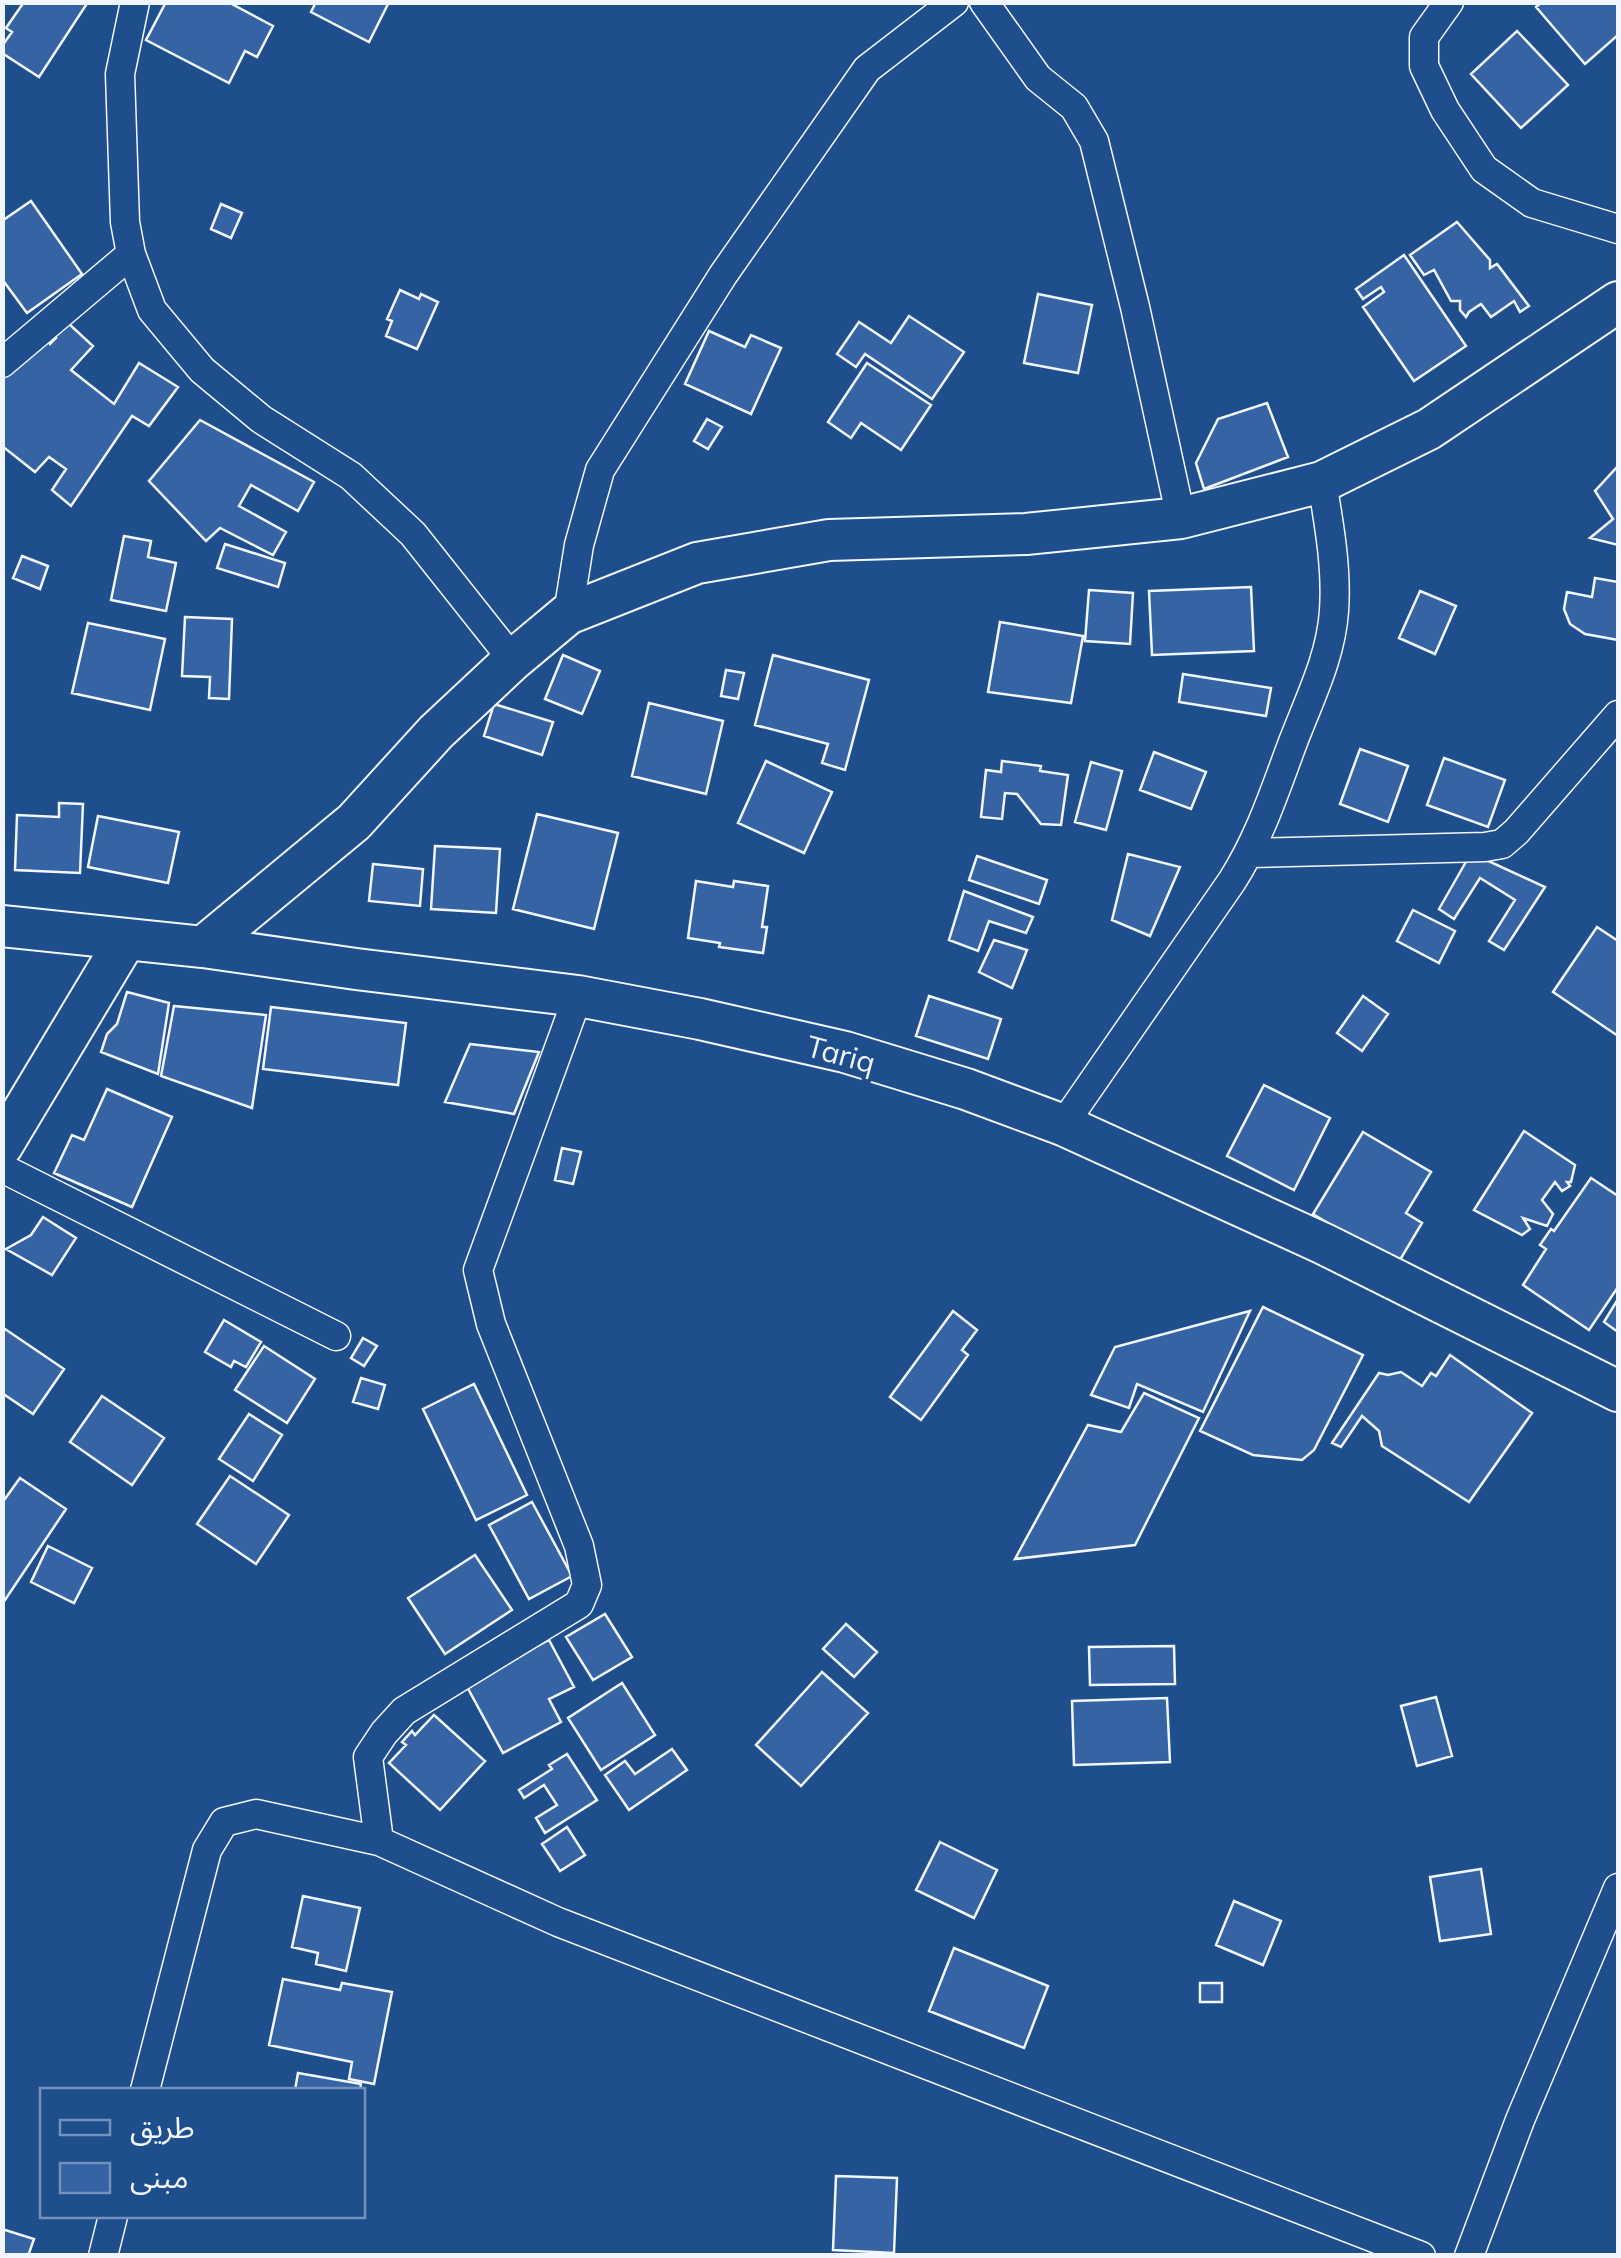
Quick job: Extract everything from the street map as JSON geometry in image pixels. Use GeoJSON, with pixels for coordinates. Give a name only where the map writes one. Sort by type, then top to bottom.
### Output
{"type":"FeatureCollection","features":[{"type":"Feature","properties":{"kind":"street"},"geometry":{"type":"LineString","coordinates":[[135,2],[120,74],[125,222],[131,254],[152,310],[202,370],[261,419],[351,476],[413,534],[514,660]]}},
{"type":"Feature","properties":{"kind":"street"},"geometry":{"type":"LineString","coordinates":[[568,614],[579,546],[600,470],[723,275],[867,69],[954,2]]}},
{"type":"Feature","properties":{"kind":"street"},"geometry":{"type":"LineString","coordinates":[[984,2],[1038,78],[1074,108],[1094,141],[1181,518]]}},
{"type":"Feature","properties":{"kind":"street"},"geometry":{"type":"LineString","coordinates":[[1448,2],[1424,37],[1424,66],[1445,110],[1484,169],[1532,204],[1618,229]]}},
{"type":"Feature","properties":{"kind":"street"},"geometry":{"type":"LineString","coordinates":[[2,363],[131,254]]}},
{"type":"Feature","properties":{"kind":"street"},"geometry":{"type":"LineString","coordinates":[[203,947],[354,822],[436,732],[568,614],[698,563],[829,540],[1026,534],[1181,518],[1322,482],[1429,428],[1618,302]]}},
{"type":"Feature","properties":{"kind":"street"},"geometry":{"type":"LineString","coordinates":[[1062,1125],[1250,853],[1270,809],[1328,652],[1334,610],[1332,547],[1322,482]]}},
{"type":"Feature","properties":{"kind":"street"},"geometry":{"type":"LineString","coordinates":[[1250,853],[1502,844],[1618,715]]}},
{"type":"Feature","properties":{"kind":"street","name":"Tariq"},"geometry":{"type":"LineString","coordinates":[[2,926],[203,947],[578,996],[845,1052],[980,1094],[1062,1125],[1324,1244],[1618,1390]]}},
{"type":"Feature","properties":{"kind":"street"},"geometry":{"type":"LineString","coordinates":[[2,1146],[125,940]]}},
{"type":"Feature","properties":{"kind":"street"},"geometry":{"type":"LineString","coordinates":[[379,1841],[368,1758],[384,1733],[404,1711],[579,1604],[587,1585],[579,1546],[490,1324],[478,1270],[578,996]]}},
{"type":"Feature","properties":{"kind":"street"},"geometry":{"type":"LineString","coordinates":[[2,1168],[336,1336]]}},
{"type":"Feature","properties":{"kind":"street"},"geometry":{"type":"LineString","coordinates":[[146,2088],[207,1850],[224,1822],[256,1814],[379,1841],[558,1922],[1421,2256]]}},
{"type":"Feature","properties":{"kind":"street"},"geometry":{"type":"LineString","coordinates":[[1468,2256],[1520,2120],[1618,1888]]}},
{"type":"Feature","properties":{"kind":"street"},"geometry":{"type":"LineString","coordinates":[[103,2256],[112,2218]]}},
{"type":"Feature","properties":{"kind":"building"},"geometry":{"type":"Polygon","coordinates":[[[24,2],[88,2],[39,77],[2,53],[2,46],[12,32],[6,28],[24,2]]]}},
{"type":"Feature","properties":{"kind":"building"},"geometry":{"type":"Polygon","coordinates":[[[166,2],[228,2],[273,26],[257,57],[245,51],[229,83],[146,40],[166,2]]]}},
{"type":"Feature","properties":{"kind":"building"},"geometry":{"type":"Polygon","coordinates":[[[316,2],[389,2],[369,42],[311,12],[316,2]]]}},
{"type":"Feature","properties":{"kind":"building"},"geometry":{"type":"Polygon","coordinates":[[[1542,2],[1618,2],[1618,35],[1585,64],[1536,7],[1542,2]]]}},
{"type":"Feature","properties":{"kind":"building"},"geometry":{"type":"Polygon","coordinates":[[[1517,31],[1568,85],[1521,128],[1471,74],[1517,31]]]}},
{"type":"Feature","properties":{"kind":"building"},"geometry":{"type":"Polygon","coordinates":[[[31,201],[82,274],[27,313],[2,279],[2,221],[31,201]]]}},
{"type":"Feature","properties":{"kind":"building"},"geometry":{"type":"Polygon","coordinates":[[[221,204],[242,213],[231,238],[211,229],[221,204]]]}},
{"type":"Feature","properties":{"kind":"building"},"geometry":{"type":"Polygon","coordinates":[[[1457,222],[1490,260],[1490,268],[1497,264],[1529,306],[1520,312],[1514,301],[1491,317],[1481,304],[1466,317],[1460,310],[1460,301],[1451,301],[1434,270],[1424,275],[1410,255],[1457,222]]]}},
{"type":"Feature","properties":{"kind":"building"},"geometry":{"type":"Polygon","coordinates":[[[1404,255],[1466,346],[1414,381],[1363,307],[1384,292],[1381,287],[1363,299],[1356,289],[1404,255]]]}},
{"type":"Feature","properties":{"kind":"building"},"geometry":{"type":"Polygon","coordinates":[[[400,290],[438,302],[417,349],[386,336],[392,321],[387,319],[400,290]]]}},
{"type":"Feature","properties":{"kind":"building"},"geometry":{"type":"Polygon","coordinates":[[[1038,294],[1092,305],[1078,373],[1024,363],[1038,294]]]}},
{"type":"Feature","properties":{"kind":"building"},"geometry":{"type":"Polygon","coordinates":[[[909,316],[964,352],[932,399],[865,354],[856,367],[837,354],[859,322],[891,343],[909,316]]]}},
{"type":"Feature","properties":{"kind":"building"},"geometry":{"type":"Polygon","coordinates":[[[68,323],[93,346],[71,370],[114,404],[139,363],[178,387],[149,426],[132,416],[71,506],[52,490],[66,469],[49,457],[35,472],[2,446],[2,374],[46,337],[50,344],[56,338],[53,334],[68,323]]]}},
{"type":"Feature","properties":{"kind":"building"},"geometry":{"type":"Polygon","coordinates":[[[709,331],[745,347],[751,335],[781,348],[751,414],[685,384],[709,331]]]}},
{"type":"Feature","properties":{"kind":"building"},"geometry":{"type":"Polygon","coordinates":[[[867,363],[931,405],[901,450],[861,423],[851,438],[828,422],[867,363]]]}},
{"type":"Feature","properties":{"kind":"building"},"geometry":{"type":"Polygon","coordinates":[[[1267,403],[1288,457],[1204,489],[1196,463],[1218,419],[1267,403]]]}},
{"type":"Feature","properties":{"kind":"building"},"geometry":{"type":"Polygon","coordinates":[[[707,419],[722,427],[708,449],[694,441],[707,419]]]}},
{"type":"Feature","properties":{"kind":"building"},"geometry":{"type":"Polygon","coordinates":[[[200,420],[314,482],[298,511],[251,485],[239,506],[286,532],[273,555],[220,528],[206,541],[149,481],[200,420]]]}},
{"type":"Feature","properties":{"kind":"building"},"geometry":{"type":"Polygon","coordinates":[[[1618,466],[1618,545],[1590,538],[1613,519],[1595,491],[1618,466]]]}},
{"type":"Feature","properties":{"kind":"building"},"geometry":{"type":"Polygon","coordinates":[[[124,536],[151,541],[148,557],[176,563],[166,611],[111,600],[124,536]]]}},
{"type":"Feature","properties":{"kind":"building"},"geometry":{"type":"Polygon","coordinates":[[[225,544],[285,563],[278,587],[217,568],[225,544]]]}},
{"type":"Feature","properties":{"kind":"building"},"geometry":{"type":"Polygon","coordinates":[[[22,556],[48,566],[40,589],[13,578],[22,556]]]}},
{"type":"Feature","properties":{"kind":"building"},"geometry":{"type":"Polygon","coordinates":[[[1595,578],[1618,582],[1618,640],[1585,634],[1570,624],[1564,609],[1567,592],[1592,597],[1595,578]]]}},
{"type":"Feature","properties":{"kind":"building"},"geometry":{"type":"Polygon","coordinates":[[[1251,587],[1254,651],[1152,655],[1149,591],[1251,587]]]}},
{"type":"Feature","properties":{"kind":"building"},"geometry":{"type":"Polygon","coordinates":[[[1089,590],[1133,593],[1130,644],[1085,641],[1089,590]]]}},
{"type":"Feature","properties":{"kind":"building"},"geometry":{"type":"Polygon","coordinates":[[[1420,591],[1456,606],[1435,654],[1399,638],[1420,591]]]}},
{"type":"Feature","properties":{"kind":"building"},"geometry":{"type":"Polygon","coordinates":[[[185,617],[232,619],[229,699],[209,698],[210,677],[182,676],[185,617]]]}},
{"type":"Feature","properties":{"kind":"building"},"geometry":{"type":"Polygon","coordinates":[[[1000,622],[1083,636],[1071,703],[988,692],[1000,622]]]}},
{"type":"Feature","properties":{"kind":"building"},"geometry":{"type":"Polygon","coordinates":[[[88,623],[165,639],[150,710],[72,693],[88,623]]]}},
{"type":"Feature","properties":{"kind":"building"},"geometry":{"type":"Polygon","coordinates":[[[563,655],[600,671],[582,714],[545,699],[563,655]]]}},
{"type":"Feature","properties":{"kind":"building"},"geometry":{"type":"Polygon","coordinates":[[[773,655],[869,680],[845,770],[822,763],[828,744],[755,725],[773,655]]]}},
{"type":"Feature","properties":{"kind":"building"},"geometry":{"type":"Polygon","coordinates":[[[726,670],[744,673],[738,699],[721,696],[726,670]]]}},
{"type":"Feature","properties":{"kind":"building"},"geometry":{"type":"Polygon","coordinates":[[[1183,674],[1271,688],[1266,716],[1179,702],[1183,674]]]}},
{"type":"Feature","properties":{"kind":"building"},"geometry":{"type":"Polygon","coordinates":[[[649,703],[723,721],[706,794],[632,776],[649,703]]]}},
{"type":"Feature","properties":{"kind":"building"},"geometry":{"type":"Polygon","coordinates":[[[494,704],[553,722],[542,755],[484,736],[494,704]]]}},
{"type":"Feature","properties":{"kind":"building"},"geometry":{"type":"Polygon","coordinates":[[[1360,749],[1408,766],[1388,822],[1340,804],[1360,749]]]}},
{"type":"Feature","properties":{"kind":"building"},"geometry":{"type":"Polygon","coordinates":[[[1154,752],[1206,772],[1191,809],[1140,790],[1154,752]]]}},
{"type":"Feature","properties":{"kind":"building"},"geometry":{"type":"Polygon","coordinates":[[[1444,758],[1505,780],[1488,827],[1427,805],[1444,758]]]}},
{"type":"Feature","properties":{"kind":"building"},"geometry":{"type":"Polygon","coordinates":[[[766,761],[832,792],[804,853],[738,823],[766,761]]]}},
{"type":"Feature","properties":{"kind":"building"},"geometry":{"type":"Polygon","coordinates":[[[1002,761],[1041,766],[1040,771],[1068,775],[1061,825],[1041,824],[1017,794],[1005,793],[1002,819],[981,817],[986,770],[1001,772],[1002,761]]]}},
{"type":"Feature","properties":{"kind":"building"},"geometry":{"type":"Polygon","coordinates":[[[1091,762],[1122,771],[1106,830],[1075,822],[1091,762]]]}},
{"type":"Feature","properties":{"kind":"building"},"geometry":{"type":"Polygon","coordinates":[[[59,803],[83,804],[80,873],[15,870],[17,815],[59,817],[59,803]]]}},
{"type":"Feature","properties":{"kind":"building"},"geometry":{"type":"Polygon","coordinates":[[[537,814],[618,833],[594,929],[513,909],[537,814]]]}},
{"type":"Feature","properties":{"kind":"building"},"geometry":{"type":"Polygon","coordinates":[[[98,816],[179,832],[168,883],[88,867],[98,816]]]}},
{"type":"Feature","properties":{"kind":"building"},"geometry":{"type":"Polygon","coordinates":[[[435,846],[500,849],[496,913],[431,909],[435,846]]]}},
{"type":"Feature","properties":{"kind":"building"},"geometry":{"type":"Polygon","coordinates":[[[1471,853],[1545,887],[1504,950],[1489,941],[1515,900],[1480,878],[1454,919],[1439,909],[1471,853]]]}},
{"type":"Feature","properties":{"kind":"building"},"geometry":{"type":"Polygon","coordinates":[[[1128,854],[1180,867],[1150,936],[1112,920],[1128,854]]]}},
{"type":"Feature","properties":{"kind":"building"},"geometry":{"type":"Polygon","coordinates":[[[977,856],[1047,880],[1039,904],[969,880],[977,856]]]}},
{"type":"Feature","properties":{"kind":"building"},"geometry":{"type":"Polygon","coordinates":[[[373,864],[423,869],[420,906],[369,901],[373,864]]]}},
{"type":"Feature","properties":{"kind":"building"},"geometry":{"type":"Polygon","coordinates":[[[696,881],[733,887],[734,881],[768,886],[763,953],[688,938],[696,881]]]}},
{"type":"Feature","properties":{"kind":"building"},"geometry":{"type":"Polygon","coordinates":[[[964,891],[1033,917],[1026,933],[989,921],[978,951],[949,940],[964,891]]]}},
{"type":"Feature","properties":{"kind":"building"},"geometry":{"type":"Polygon","coordinates":[[[1413,910],[1455,931],[1439,963],[1397,941],[1413,910]]]}},
{"type":"Feature","properties":{"kind":"building"},"geometry":{"type":"Polygon","coordinates":[[[1597,927],[1618,941],[1618,1036],[1553,992],[1597,927]]]}},
{"type":"Feature","properties":{"kind":"building"},"geometry":{"type":"Polygon","coordinates":[[[994,940],[1027,950],[1012,988],[979,972],[994,940]]]}},
{"type":"Feature","properties":{"kind":"building"},"geometry":{"type":"Polygon","coordinates":[[[127,992],[169,1003],[158,1074],[101,1052],[107,1034],[117,1024],[127,992]]]}},
{"type":"Feature","properties":{"kind":"building"},"geometry":{"type":"Polygon","coordinates":[[[929,996],[1001,1019],[988,1059],[916,1036],[929,996]]]}},
{"type":"Feature","properties":{"kind":"building"},"geometry":{"type":"Polygon","coordinates":[[[1363,996],[1388,1014],[1362,1051],[1337,1033],[1363,996]]]}},
{"type":"Feature","properties":{"kind":"building"},"geometry":{"type":"Polygon","coordinates":[[[174,1006],[266,1015],[252,1108],[161,1076],[174,1006]]]}},
{"type":"Feature","properties":{"kind":"building"},"geometry":{"type":"Polygon","coordinates":[[[271,1007],[406,1023],[398,1085],[263,1069],[271,1007]]]}},
{"type":"Feature","properties":{"kind":"building"},"geometry":{"type":"Polygon","coordinates":[[[470,1044],[539,1052],[514,1114],[445,1102],[470,1044]]]}},
{"type":"Feature","properties":{"kind":"building"},"geometry":{"type":"Polygon","coordinates":[[[1264,1085],[1330,1118],[1294,1190],[1227,1156],[1264,1085]]]}},
{"type":"Feature","properties":{"kind":"building"},"geometry":{"type":"Polygon","coordinates":[[[107,1089],[172,1117],[132,1207],[54,1173],[72,1135],[84,1140],[107,1089]]]}},
{"type":"Feature","properties":{"kind":"building"},"geometry":{"type":"Polygon","coordinates":[[[1524,1131],[1575,1165],[1571,1182],[1567,1182],[1570,1186],[1562,1191],[1555,1182],[1542,1200],[1553,1214],[1547,1226],[1523,1218],[1530,1229],[1522,1235],[1474,1210],[1524,1131]]]}},
{"type":"Feature","properties":{"kind":"building"},"geometry":{"type":"Polygon","coordinates":[[[1363,1132],[1431,1172],[1406,1213],[1422,1223],[1397,1265],[1313,1214],[1363,1132]]]}},
{"type":"Feature","properties":{"kind":"building"},"geometry":{"type":"Polygon","coordinates":[[[562,1148],[581,1152],[573,1184],[555,1180],[562,1148]]]}},
{"type":"Feature","properties":{"kind":"building"},"geometry":{"type":"Polygon","coordinates":[[[1591,1178],[1618,1196],[1618,1287],[1589,1330],[1523,1285],[1546,1249],[1540,1245],[1591,1178]]]}},
{"type":"Feature","properties":{"kind":"building"},"geometry":{"type":"Polygon","coordinates":[[[43,1217],[76,1238],[52,1275],[6,1249],[31,1235],[43,1217]]]}},
{"type":"Feature","properties":{"kind":"building"},"geometry":{"type":"Polygon","coordinates":[[[1618,1299],[1618,1332],[1604,1322],[1618,1299]]]}},
{"type":"Feature","properties":{"kind":"building"},"geometry":{"type":"Polygon","coordinates":[[[1263,1307],[1363,1355],[1314,1450],[1302,1460],[1253,1455],[1200,1431],[1263,1307]]]}},
{"type":"Feature","properties":{"kind":"building"},"geometry":{"type":"Polygon","coordinates":[[[953,1311],[977,1330],[962,1350],[968,1355],[921,1420],[890,1397],[953,1311]]]}},
{"type":"Feature","properties":{"kind":"building"},"geometry":{"type":"Polygon","coordinates":[[[1250,1311],[1203,1412],[1137,1384],[1129,1408],[1091,1395],[1115,1347],[1250,1311]]]}},
{"type":"Feature","properties":{"kind":"building"},"geometry":{"type":"Polygon","coordinates":[[[224,1320],[261,1342],[246,1367],[234,1361],[231,1367],[205,1352],[224,1320]]]}},
{"type":"Feature","properties":{"kind":"building"},"geometry":{"type":"Polygon","coordinates":[[[2,1327],[64,1369],[33,1414],[2,1393],[2,1327]]]}},
{"type":"Feature","properties":{"kind":"building"},"geometry":{"type":"Polygon","coordinates":[[[363,1338],[377,1346],[364,1366],[351,1358],[363,1338]]]}},
{"type":"Feature","properties":{"kind":"building"},"geometry":{"type":"Polygon","coordinates":[[[264,1346],[315,1379],[287,1423],[235,1390],[264,1346]]]}},
{"type":"Feature","properties":{"kind":"building"},"geometry":{"type":"Polygon","coordinates":[[[1450,1355],[1532,1413],[1469,1502],[1382,1446],[1379,1431],[1362,1416],[1341,1447],[1332,1443],[1379,1373],[1401,1372],[1422,1386],[1431,1373],[1436,1376],[1450,1355]]]}},
{"type":"Feature","properties":{"kind":"building"},"geometry":{"type":"Polygon","coordinates":[[[361,1378],[385,1385],[378,1409],[353,1402],[361,1378]]]}},
{"type":"Feature","properties":{"kind":"building"},"geometry":{"type":"Polygon","coordinates":[[[474,1384],[527,1495],[476,1520],[423,1409],[474,1384]]]}},
{"type":"Feature","properties":{"kind":"building"},"geometry":{"type":"Polygon","coordinates":[[[1144,1393],[1199,1418],[1135,1545],[1015,1559],[1088,1425],[1121,1432],[1144,1393]]]}},
{"type":"Feature","properties":{"kind":"building"},"geometry":{"type":"Polygon","coordinates":[[[102,1396],[164,1438],[132,1485],[70,1442],[102,1396]]]}},
{"type":"Feature","properties":{"kind":"building"},"geometry":{"type":"Polygon","coordinates":[[[249,1414],[282,1435],[253,1481],[219,1459],[249,1414]]]}},
{"type":"Feature","properties":{"kind":"building"},"geometry":{"type":"Polygon","coordinates":[[[230,1476],[289,1515],[256,1564],[197,1524],[230,1476]]]}},
{"type":"Feature","properties":{"kind":"building"},"geometry":{"type":"Polygon","coordinates":[[[20,1478],[66,1509],[5,1600],[2,1503],[20,1478]]]}},
{"type":"Feature","properties":{"kind":"building"},"geometry":{"type":"Polygon","coordinates":[[[532,1502],[572,1576],[529,1599],[489,1525],[532,1502]]]}},
{"type":"Feature","properties":{"kind":"building"},"geometry":{"type":"Polygon","coordinates":[[[48,1546],[92,1568],[74,1603],[31,1582],[48,1546]]]}},
{"type":"Feature","properties":{"kind":"building"},"geometry":{"type":"Polygon","coordinates":[[[475,1555],[512,1610],[445,1654],[408,1598],[475,1555]]]}},
{"type":"Feature","properties":{"kind":"building"},"geometry":{"type":"Polygon","coordinates":[[[605,1614],[632,1657],[593,1680],[566,1637],[605,1614]]]}},
{"type":"Feature","properties":{"kind":"building"},"geometry":{"type":"Polygon","coordinates":[[[846,1624],[877,1652],[854,1677],[823,1649],[846,1624]]]}},
{"type":"Feature","properties":{"kind":"building"},"geometry":{"type":"Polygon","coordinates":[[[549,1640],[574,1687],[549,1699],[561,1722],[503,1753],[465,1683],[549,1640]]]}},
{"type":"Feature","properties":{"kind":"building"},"geometry":{"type":"Polygon","coordinates":[[[1174,1646],[1175,1684],[1090,1685],[1089,1647],[1174,1646]]]}},
{"type":"Feature","properties":{"kind":"building"},"geometry":{"type":"Polygon","coordinates":[[[822,1672],[868,1713],[801,1786],[756,1745],[822,1672]]]}},
{"type":"Feature","properties":{"kind":"building"},"geometry":{"type":"Polygon","coordinates":[[[622,1683],[655,1735],[601,1770],[568,1718],[622,1683]]]}},
{"type":"Feature","properties":{"kind":"building"},"geometry":{"type":"Polygon","coordinates":[[[1436,1697],[1452,1756],[1417,1766],[1401,1706],[1436,1697]]]}},
{"type":"Feature","properties":{"kind":"building"},"geometry":{"type":"Polygon","coordinates":[[[1167,1698],[1170,1762],[1074,1765],[1072,1701],[1167,1698]]]}},
{"type":"Feature","properties":{"kind":"building"},"geometry":{"type":"Polygon","coordinates":[[[434,1715],[485,1761],[440,1810],[389,1763],[406,1745],[402,1742],[412,1731],[415,1735],[434,1715]]]}},
{"type":"Feature","properties":{"kind":"building"},"geometry":{"type":"Polygon","coordinates":[[[672,1749],[687,1770],[629,1810],[605,1775],[625,1761],[635,1774],[672,1749]]]}},
{"type":"Feature","properties":{"kind":"building"},"geometry":{"type":"Polygon","coordinates":[[[567,1754],[597,1800],[545,1833],[536,1818],[557,1805],[544,1785],[524,1798],[519,1790],[567,1754]]]}},
{"type":"Feature","properties":{"kind":"building"},"geometry":{"type":"Polygon","coordinates":[[[567,1827],[585,1855],[560,1871],[542,1844],[567,1827]]]}},
{"type":"Feature","properties":{"kind":"building"},"geometry":{"type":"Polygon","coordinates":[[[940,1842],[997,1870],[974,1918],[916,1890],[940,1842]]]}},
{"type":"Feature","properties":{"kind":"building"},"geometry":{"type":"Polygon","coordinates":[[[1481,1869],[1491,1934],[1440,1941],[1430,1877],[1481,1869]]]}},
{"type":"Feature","properties":{"kind":"building"},"geometry":{"type":"Polygon","coordinates":[[[303,1896],[360,1908],[346,1971],[316,1964],[318,1953],[292,1947],[303,1896]]]}},
{"type":"Feature","properties":{"kind":"building"},"geometry":{"type":"Polygon","coordinates":[[[1234,1901],[1281,1921],[1263,1965],[1216,1945],[1234,1901]]]}},
{"type":"Feature","properties":{"kind":"building"},"geometry":{"type":"Polygon","coordinates":[[[954,1948],[1048,1986],[1024,2048],[929,2011],[954,1948]]]}},
{"type":"Feature","properties":{"kind":"building"},"geometry":{"type":"Polygon","coordinates":[[[283,1979],[340,1990],[342,1983],[392,1992],[374,2084],[349,2079],[352,2062],[269,2045],[283,1979]]]}},
{"type":"Feature","properties":{"kind":"building"},"geometry":{"type":"Polygon","coordinates":[[[1200,1983],[1222,1983],[1222,2002],[1200,2002],[1200,1983]]]}},
{"type":"Feature","properties":{"kind":"building"},"geometry":{"type":"Polygon","coordinates":[[[298,2073],[361,2084],[360,2088],[295,2088],[298,2073]]]}},
{"type":"Feature","properties":{"kind":"building"},"geometry":{"type":"Polygon","coordinates":[[[836,2176],[897,2178],[894,2253],[833,2250],[836,2176]]]}},
{"type":"Feature","properties":{"kind":"building"},"geometry":{"type":"Polygon","coordinates":[[[2,2229],[34,2239],[28,2256],[2,2256],[2,2229]]]}}]}
